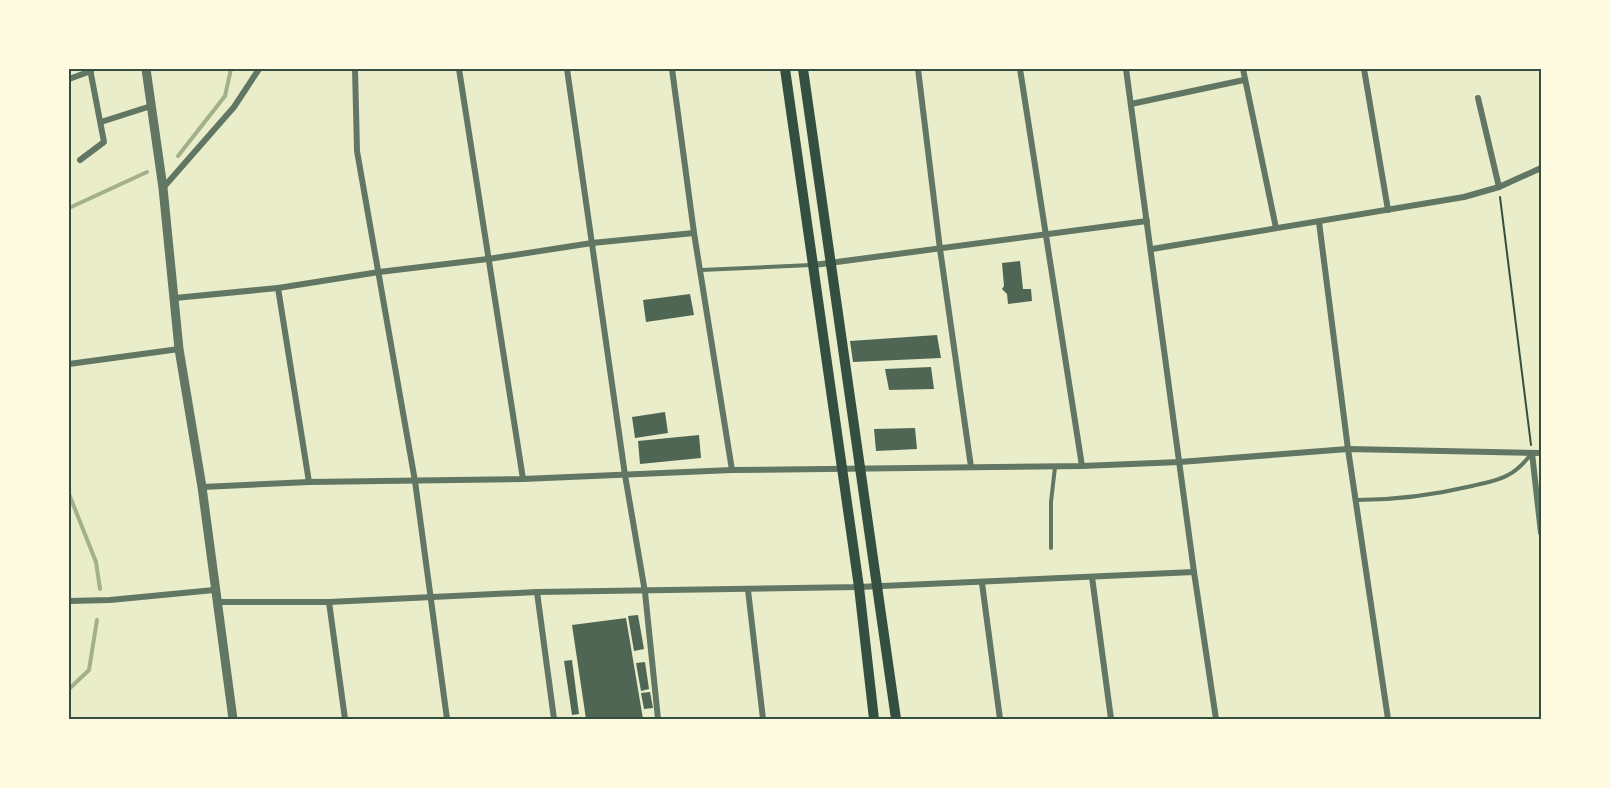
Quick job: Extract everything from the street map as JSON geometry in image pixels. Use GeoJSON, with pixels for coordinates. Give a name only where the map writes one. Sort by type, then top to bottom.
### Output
{"type":"FeatureCollection","features":[{"type":"Feature","properties":{"kind":"main road"},"geometry":{"type":"LineString","coordinates":[[785,69],[859,587],[874,719]]}},
{"type":"Feature","properties":{"kind":"main road"},"geometry":{"type":"LineString","coordinates":[[803,69],[896,719]]}},
{"type":"Feature","properties":{"kind":"street"},"geometry":{"type":"LineString","coordinates":[[146,69],[164,188],[179,350],[202,487],[232,719]]}},
{"type":"Feature","properties":{"kind":"street"},"geometry":{"type":"LineString","coordinates":[[164,188],[234,107],[259,69]]}},
{"type":"Feature","properties":{"kind":"street"},"geometry":{"type":"LineString","coordinates":[[355,69],[357,152],[415,481],[447,719]]}},
{"type":"Feature","properties":{"kind":"street"},"geometry":{"type":"LineString","coordinates":[[459,69],[523,479]]}},
{"type":"Feature","properties":{"kind":"street"},"geometry":{"type":"LineString","coordinates":[[567,69],[645,592],[658,719]]}},
{"type":"Feature","properties":{"kind":"street"},"geometry":{"type":"LineString","coordinates":[[672,69],[694,233],[732,470]]}},
{"type":"Feature","properties":{"kind":"street"},"geometry":{"type":"LineString","coordinates":[[918,69],[940,249],[971,467]]}},
{"type":"Feature","properties":{"kind":"street"},"geometry":{"type":"LineString","coordinates":[[1020,69],[1082,466]]}},
{"type":"Feature","properties":{"kind":"street"},"geometry":{"type":"LineString","coordinates":[[1126,69],[1216,719]]}},
{"type":"Feature","properties":{"kind":"street"},"geometry":{"type":"LineString","coordinates":[[1243,69],[1276,228]]}},
{"type":"Feature","properties":{"kind":"street"},"geometry":{"type":"LineString","coordinates":[[1364,69],[1388,210]]}},
{"type":"Feature","properties":{"kind":"street"},"geometry":{"type":"LineString","coordinates":[[69,79],[91,70],[104,142],[80,160]]}},
{"type":"Feature","properties":{"kind":"street"},"geometry":{"type":"LineString","coordinates":[[1131,104],[1244,80]]}},
{"type":"Feature","properties":{"kind":"street"},"geometry":{"type":"LineString","coordinates":[[1478,98],[1499,187]]}},
{"type":"Feature","properties":{"kind":"street"},"geometry":{"type":"LineString","coordinates":[[101,122],[151,106]]}},
{"type":"Feature","properties":{"kind":"street"},"geometry":{"type":"LineString","coordinates":[[1152,249],[1464,197],[1499,187],[1541,168]]}},
{"type":"Feature","properties":{"kind":"street"},"geometry":{"type":"LineString","coordinates":[[814,265],[1147,221]]}},
{"type":"Feature","properties":{"kind":"street"},"geometry":{"type":"LineString","coordinates":[[1319,222],[1348,449],[1388,719]]}},
{"type":"Feature","properties":{"kind":"street"},"geometry":{"type":"LineString","coordinates":[[175,298],[278,288],[592,243],[694,233]]}},
{"type":"Feature","properties":{"kind":"street"},"geometry":{"type":"LineString","coordinates":[[278,288],[309,482]]}},
{"type":"Feature","properties":{"kind":"street"},"geometry":{"type":"LineString","coordinates":[[69,364],[179,350]]}},
{"type":"Feature","properties":{"kind":"street"},"geometry":{"type":"LineString","coordinates":[[202,487],[309,482],[523,479],[732,470],[860,467],[1055,467],[1180,462],[1348,449],[1541,453]]}},
{"type":"Feature","properties":{"kind":"street"},"geometry":{"type":"LineString","coordinates":[[1532,453],[1541,533]]}},
{"type":"Feature","properties":{"kind":"street"},"geometry":{"type":"LineString","coordinates":[[216,602],[329,602],[537,592],[859,587],[1194,572]]}},
{"type":"Feature","properties":{"kind":"street"},"geometry":{"type":"LineString","coordinates":[[1092,577],[1111,719]]}},
{"type":"Feature","properties":{"kind":"street"},"geometry":{"type":"LineString","coordinates":[[982,583],[1000,719]]}},
{"type":"Feature","properties":{"kind":"street"},"geometry":{"type":"LineString","coordinates":[[69,601],[110,600],[214,590]]}},
{"type":"Feature","properties":{"kind":"street"},"geometry":{"type":"LineString","coordinates":[[748,590],[763,719]]}},
{"type":"Feature","properties":{"kind":"street"},"geometry":{"type":"LineString","coordinates":[[537,592],[554,719]]}},
{"type":"Feature","properties":{"kind":"street"},"geometry":{"type":"LineString","coordinates":[[329,602],[345,719]]}},
{"type":"Feature","properties":{"kind":"lane"},"geometry":{"type":"LineString","coordinates":[[701,270],[814,265]]}},
{"type":"Feature","properties":{"kind":"lane"},"geometry":{"type":"LineString","coordinates":[[1357,500],[1387,500],[1436,495],[1482,484],[1506,476],[1522,466],[1532,453]]}},
{"type":"Feature","properties":{"kind":"lane"},"geometry":{"type":"LineString","coordinates":[[1051,548],[1051,502],[1055,467]]}},
{"type":"Feature","properties":{"kind":"path"},"geometry":{"type":"LineString","coordinates":[[1499,187],[1532,453]]}},
{"type":"Feature","properties":{"kind":"building"},"geometry":{"type":"Polygon","coordinates":[[[1020,261],[1023,289],[1031,289],[1032,301],[1008,304],[1007,294],[1002,289],[1004,286],[1002,263],[1020,261]]]}},
{"type":"Feature","properties":{"kind":"building"},"geometry":{"type":"Polygon","coordinates":[[[690,294],[694,315],[646,322],[643,300],[690,294]]]}},
{"type":"Feature","properties":{"kind":"building"},"geometry":{"type":"Polygon","coordinates":[[[937,335],[941,358],[853,362],[850,341],[937,335]]]}},
{"type":"Feature","properties":{"kind":"building"},"geometry":{"type":"Polygon","coordinates":[[[931,367],[934,389],[889,390],[885,369],[931,367]]]}},
{"type":"Feature","properties":{"kind":"building"},"geometry":{"type":"Polygon","coordinates":[[[665,412],[668,433],[635,438],[632,417],[665,412]]]}},
{"type":"Feature","properties":{"kind":"building"},"geometry":{"type":"Polygon","coordinates":[[[915,428],[917,449],[876,451],[874,429],[915,428]]]}},
{"type":"Feature","properties":{"kind":"building"},"geometry":{"type":"Polygon","coordinates":[[[699,435],[701,458],[640,464],[638,441],[699,435]]]}},
{"type":"Feature","properties":{"kind":"building"},"geometry":{"type":"Polygon","coordinates":[[[638,615],[644,649],[634,651],[628,616],[638,615]]]}},
{"type":"Feature","properties":{"kind":"building"},"geometry":{"type":"Polygon","coordinates":[[[626,618],[643,719],[586,719],[572,625],[626,618]]]}},
{"type":"Feature","properties":{"kind":"building"},"geometry":{"type":"Polygon","coordinates":[[[572,660],[579,714],[572,715],[564,661],[572,660]]]}},
{"type":"Feature","properties":{"kind":"building"},"geometry":{"type":"Polygon","coordinates":[[[645,662],[649,689],[641,691],[636,663],[645,662]]]}},
{"type":"Feature","properties":{"kind":"building"},"geometry":{"type":"Polygon","coordinates":[[[650,692],[653,708],[644,709],[641,693],[650,692]]]}},
{"type":"Feature","properties":{"kind":"waterway"},"geometry":{"type":"LineString","coordinates":[[178,156],[225,96],[231,69]]}},
{"type":"Feature","properties":{"kind":"waterway"},"geometry":{"type":"LineString","coordinates":[[69,208],[147,172]]}},
{"type":"Feature","properties":{"kind":"waterway"},"geometry":{"type":"LineString","coordinates":[[69,494],[96,562],[100,589]]}},
{"type":"Feature","properties":{"kind":"waterway"},"geometry":{"type":"LineString","coordinates":[[69,689],[89,670],[97,620]]}}]}
